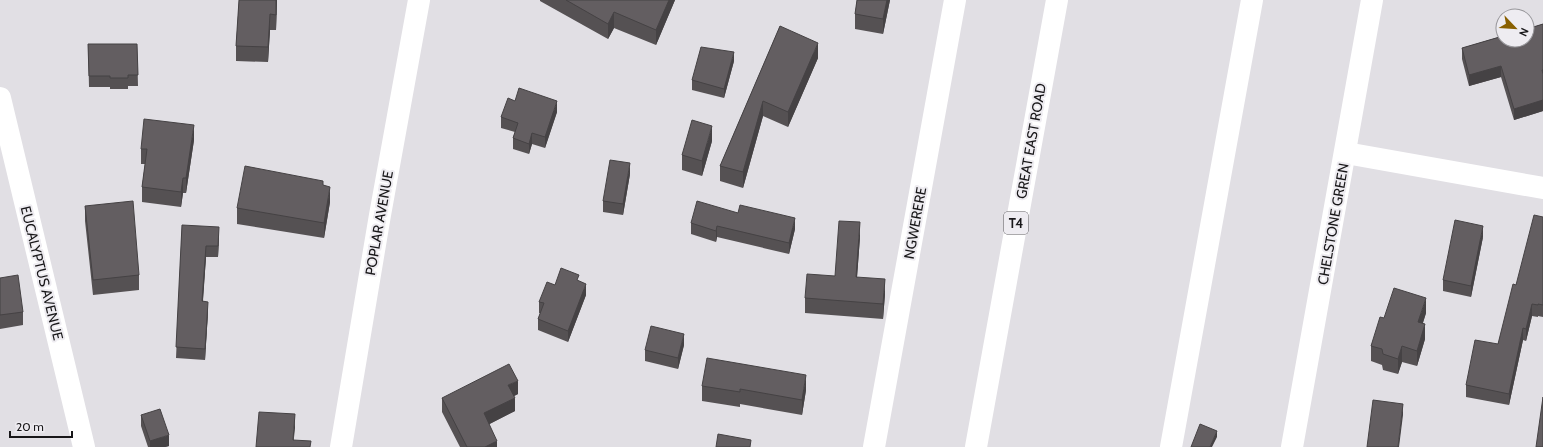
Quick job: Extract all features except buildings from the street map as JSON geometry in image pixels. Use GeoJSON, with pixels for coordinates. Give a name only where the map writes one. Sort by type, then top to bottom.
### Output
{"type":"FeatureCollection","features":[{"type":"Feature","properties":{"kind":"street","name":"POPLAR AVENUE"},"geometry":{"type":"LineString","coordinates":[[341,447],[380,215],[419,0]]}},
{"type":"Feature","properties":{"kind":"street","name":"NGWERERE"},"geometry":{"type":"LineString","coordinates":[[874,447],[956,0]]}},
{"type":"Feature","properties":{"kind":"street","name":"GREAT EAST ROAD"},"geometry":{"type":"LineString","coordinates":[[976,447],[1057,0]]}},
{"type":"Feature","properties":{"kind":"street"},"geometry":{"type":"LineString","coordinates":[[1171,447],[1252,0]]}},
{"type":"Feature","properties":{"kind":"street","name":"CHELSTONE GREEN"},"geometry":{"type":"LineString","coordinates":[[1292,447],[1346,153],[1372,0]]}},
{"type":"Feature","properties":{"kind":"street","name":"EUCALYPTUS AVENUE"},"geometry":{"type":"LineString","coordinates":[[0,98],[84,447]]}},
{"type":"Feature","properties":{"kind":"street"},"geometry":{"type":"LineString","coordinates":[[1346,153],[1543,188]]}}]}
